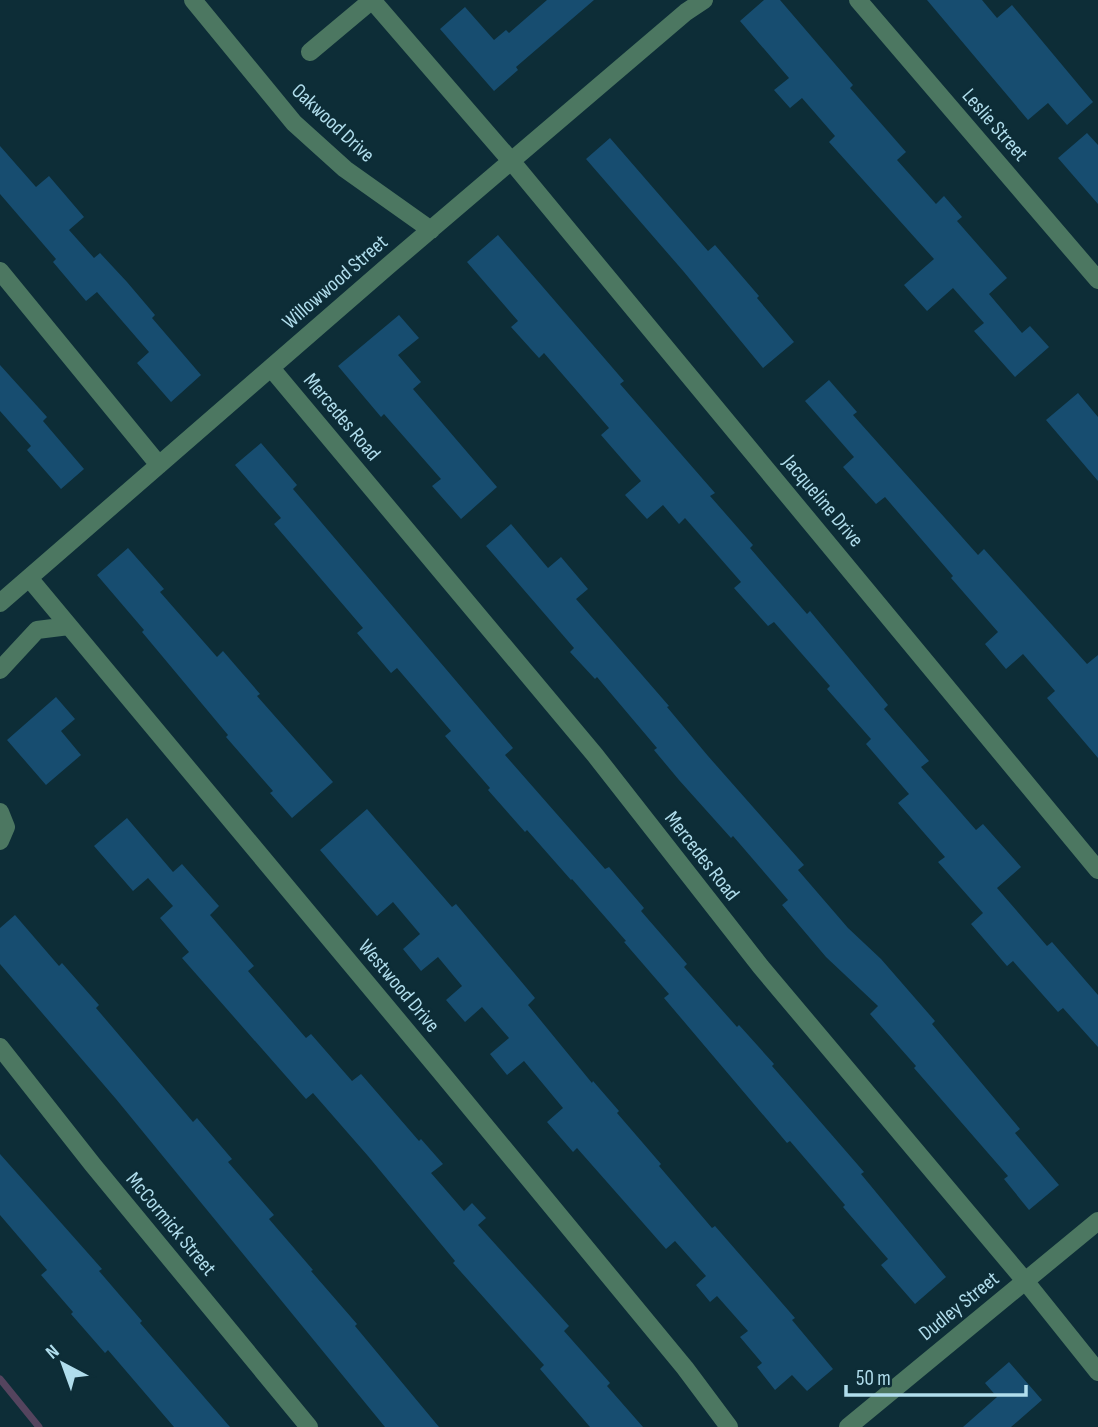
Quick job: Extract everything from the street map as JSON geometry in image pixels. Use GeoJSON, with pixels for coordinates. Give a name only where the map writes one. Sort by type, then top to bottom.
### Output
{"type":"FeatureCollection","features":[{"type":"Feature","properties":{"kind":"street","name":"Oakwood Drive"},"geometry":{"type":"LineString","coordinates":[[193,0],[294,123],[345,169],[431,230]]}},
{"type":"Feature","properties":{"kind":"street"},"geometry":{"type":"LineString","coordinates":[[310,52],[372,0]]}},
{"type":"Feature","properties":{"kind":"street","name":"Jacqueline Drive"},"geometry":{"type":"LineString","coordinates":[[372,0],[512,162],[1098,870]]}},
{"type":"Feature","properties":{"kind":"street","name":"Willowwood Street"},"geometry":{"type":"LineString","coordinates":[[0,603],[431,230],[686,12],[704,0]]}},
{"type":"Feature","properties":{"kind":"street","name":"Leslie Street"},"geometry":{"type":"LineString","coordinates":[[858,0],[1098,280]]}},
{"type":"Feature","properties":{"kind":"street"},"geometry":{"type":"LineString","coordinates":[[0,271],[159,465]]}},
{"type":"Feature","properties":{"kind":"street","name":"Mercedes Road"},"geometry":{"type":"LineString","coordinates":[[271,368],[595,755],[761,967],[1026,1282],[1098,1372]]}},
{"type":"Feature","properties":{"kind":"street","name":"Westwood Drive"},"geometry":{"type":"LineString","coordinates":[[29,578],[685,1368],[729,1427]]}},
{"type":"Feature","properties":{"kind":"street"},"geometry":{"type":"LineString","coordinates":[[0,670],[37,630],[69,626]]}},
{"type":"Feature","properties":{"kind":"street"},"geometry":{"type":"LineString","coordinates":[[0,812],[6,827],[0,841]]}},
{"type":"Feature","properties":{"kind":"street","name":"McCormick Street"},"geometry":{"type":"LineString","coordinates":[[0,1047],[93,1165],[309,1427]]}},
{"type":"Feature","properties":{"kind":"street","name":"Dudley Street"},"geometry":{"type":"LineString","coordinates":[[848,1427],[1098,1221]]}},
{"type":"Feature","properties":{"kind":"building"},"geometry":{"type":"Polygon","coordinates":[[[547,0],[594,0],[516,67],[518,70],[494,91],[440,29],[465,7],[494,40],[506,30],[509,33],[547,0]]]}},
{"type":"Feature","properties":{"kind":"building"},"geometry":{"type":"Polygon","coordinates":[[[764,0],[780,0],[853,85],[850,88],[906,152],[897,160],[936,204],[944,196],[962,217],[957,221],[1007,278],[989,294],[1022,333],[1030,326],[1049,347],[1015,377],[974,331],[984,323],[953,288],[927,311],[904,285],[934,259],[829,142],[835,136],[802,98],[790,108],[774,90],[789,78],[740,21],[764,0]]]}},
{"type":"Feature","properties":{"kind":"building"},"geometry":{"type":"Polygon","coordinates":[[[927,0],[982,0],[997,18],[1012,5],[1093,102],[1067,125],[1048,103],[1028,120],[927,0]]]}},
{"type":"Feature","properties":{"kind":"building"},"geometry":{"type":"Polygon","coordinates":[[[1087,133],[1098,145],[1098,204],[1058,158],[1087,133]]]}},
{"type":"Feature","properties":{"kind":"building"},"geometry":{"type":"Polygon","coordinates":[[[610,138],[708,251],[715,245],[794,342],[763,368],[586,159],[610,138]]]}},
{"type":"Feature","properties":{"kind":"building"},"geometry":{"type":"Polygon","coordinates":[[[0,146],[36,187],[49,176],[84,217],[69,230],[94,258],[100,253],[127,282],[155,315],[152,318],[201,375],[171,402],[137,363],[149,352],[97,292],[86,301],[53,262],[56,259],[0,194],[0,146]]]}},
{"type":"Feature","properties":{"kind":"building"},"geometry":{"type":"Polygon","coordinates":[[[498,235],[624,381],[620,384],[715,493],[710,496],[753,545],[750,548],[807,614],[810,611],[888,705],[884,709],[929,761],[921,767],[976,830],[983,824],[1021,867],[997,888],[1047,946],[1052,942],[1098,995],[1098,1047],[1063,1008],[1058,1012],[1013,961],[1007,966],[971,924],[983,913],[938,862],[945,857],[898,803],[909,794],[866,744],[871,739],[827,689],[830,686],[774,622],[768,626],[734,588],[741,582],[685,518],[679,524],[663,505],[647,519],[625,495],[641,481],[601,435],[609,428],[544,353],[539,358],[511,327],[518,321],[467,262],[498,235]]]}},
{"type":"Feature","properties":{"kind":"building"},"geometry":{"type":"Polygon","coordinates":[[[399,315],[419,338],[398,355],[421,382],[413,389],[497,487],[461,519],[432,486],[441,479],[384,414],[381,417],[338,366],[399,315]]]}},
{"type":"Feature","properties":{"kind":"building"},"geometry":{"type":"Polygon","coordinates":[[[0,365],[47,417],[43,421],[84,469],[61,489],[27,450],[31,446],[0,411],[0,365]]]}},
{"type":"Feature","properties":{"kind":"building"},"geometry":{"type":"Polygon","coordinates":[[[829,380],[857,412],[853,415],[978,555],[984,549],[1087,664],[1098,655],[1098,758],[1047,698],[1055,691],[1023,654],[1006,669],[985,644],[998,632],[951,578],[953,576],[885,497],[876,504],[843,467],[854,457],[805,401],[829,380]]]}},
{"type":"Feature","properties":{"kind":"building"},"geometry":{"type":"Polygon","coordinates":[[[1078,393],[1098,417],[1098,481],[1046,420],[1078,393]]]}},
{"type":"Feature","properties":{"kind":"building"},"geometry":{"type":"Polygon","coordinates":[[[261,443],[297,485],[293,489],[513,748],[505,755],[605,869],[609,867],[644,908],[641,911],[687,964],[684,967],[774,1064],[772,1066],[864,1172],[861,1174],[946,1277],[915,1304],[881,1265],[888,1259],[843,1207],[845,1205],[790,1141],[787,1143],[664,998],[669,994],[624,942],[626,941],[488,790],[490,788],[445,736],[451,731],[397,668],[391,673],[357,633],[363,628],[274,524],[281,518],[235,465],[261,443]]]}},
{"type":"Feature","properties":{"kind":"building"},"geometry":{"type":"Polygon","coordinates":[[[511,524],[548,568],[561,557],[588,589],[576,599],[804,865],[798,870],[935,1021],[932,1024],[1020,1129],[1015,1133],[1059,1185],[1029,1210],[1004,1179],[1008,1176],[870,1014],[878,1006],[826,957],[782,905],[788,900],[733,836],[731,838],[679,780],[654,750],[657,748],[597,677],[595,679],[570,652],[574,648],[486,546],[511,524]]]}},
{"type":"Feature","properties":{"kind":"building"},"geometry":{"type":"Polygon","coordinates":[[[128,548],[164,589],[160,592],[217,657],[223,651],[260,694],[257,696],[333,782],[292,818],[270,793],[273,791],[226,737],[228,735],[142,632],[144,630],[97,575],[128,548]]]}},
{"type":"Feature","properties":{"kind":"building"},"geometry":{"type":"Polygon","coordinates":[[[56,697],[75,719],[61,731],[81,755],[46,785],[7,740],[56,697]]]}},
{"type":"Feature","properties":{"kind":"building"},"geometry":{"type":"Polygon","coordinates":[[[367,809],[452,907],[456,904],[535,998],[528,1005],[592,1083],[593,1081],[619,1111],[617,1113],[661,1164],[659,1166],[795,1318],[792,1320],[833,1369],[807,1391],[792,1375],[775,1390],[757,1367],[762,1363],[740,1337],[748,1331],[717,1296],[710,1302],[696,1285],[706,1276],[675,1241],[666,1249],[577,1148],[573,1152],[547,1122],[563,1108],[524,1061],[507,1075],[490,1054],[509,1038],[482,1007],[465,1022],[446,1000],[462,986],[438,957],[421,971],[403,949],[420,934],[393,902],[377,916],[320,850],[367,809]]]}},
{"type":"Feature","properties":{"kind":"building"},"geometry":{"type":"Polygon","coordinates":[[[127,818],[173,872],[182,864],[219,906],[210,915],[254,966],[248,971],[306,1038],[311,1034],[352,1081],[361,1074],[419,1141],[421,1139],[443,1164],[431,1173],[464,1211],[472,1203],[486,1218],[478,1225],[569,1326],[564,1331],[610,1383],[607,1386],[643,1427],[590,1427],[540,1369],[544,1365],[453,1263],[455,1261],[368,1156],[313,1093],[306,1099],[182,958],[189,952],[160,918],[173,906],[148,878],[133,891],[94,846],[127,818]]]}},
{"type":"Feature","properties":{"kind":"building"},"geometry":{"type":"Polygon","coordinates":[[[15,915],[59,966],[62,963],[99,1005],[96,1008],[193,1122],[197,1118],[232,1159],[228,1162],[274,1215],[269,1219],[439,1427],[385,1427],[116,1099],[0,964],[0,928],[15,915]]]}},
{"type":"Feature","properties":{"kind":"building"},"geometry":{"type":"Polygon","coordinates":[[[0,1154],[102,1269],[99,1271],[142,1321],[140,1323],[230,1427],[174,1427],[108,1350],[105,1353],[71,1314],[73,1312],[41,1275],[47,1270],[0,1215],[0,1154]]]}},
{"type":"Feature","properties":{"kind":"building"},"geometry":{"type":"Polygon","coordinates":[[[1009,1362],[1042,1400],[1011,1427],[963,1427],[997,1397],[985,1383],[1009,1362]]]}},
{"type":"Feature","properties":{"kind":"waterway"},"geometry":{"type":"LineString","coordinates":[[0,1379],[39,1427]]}}]}
